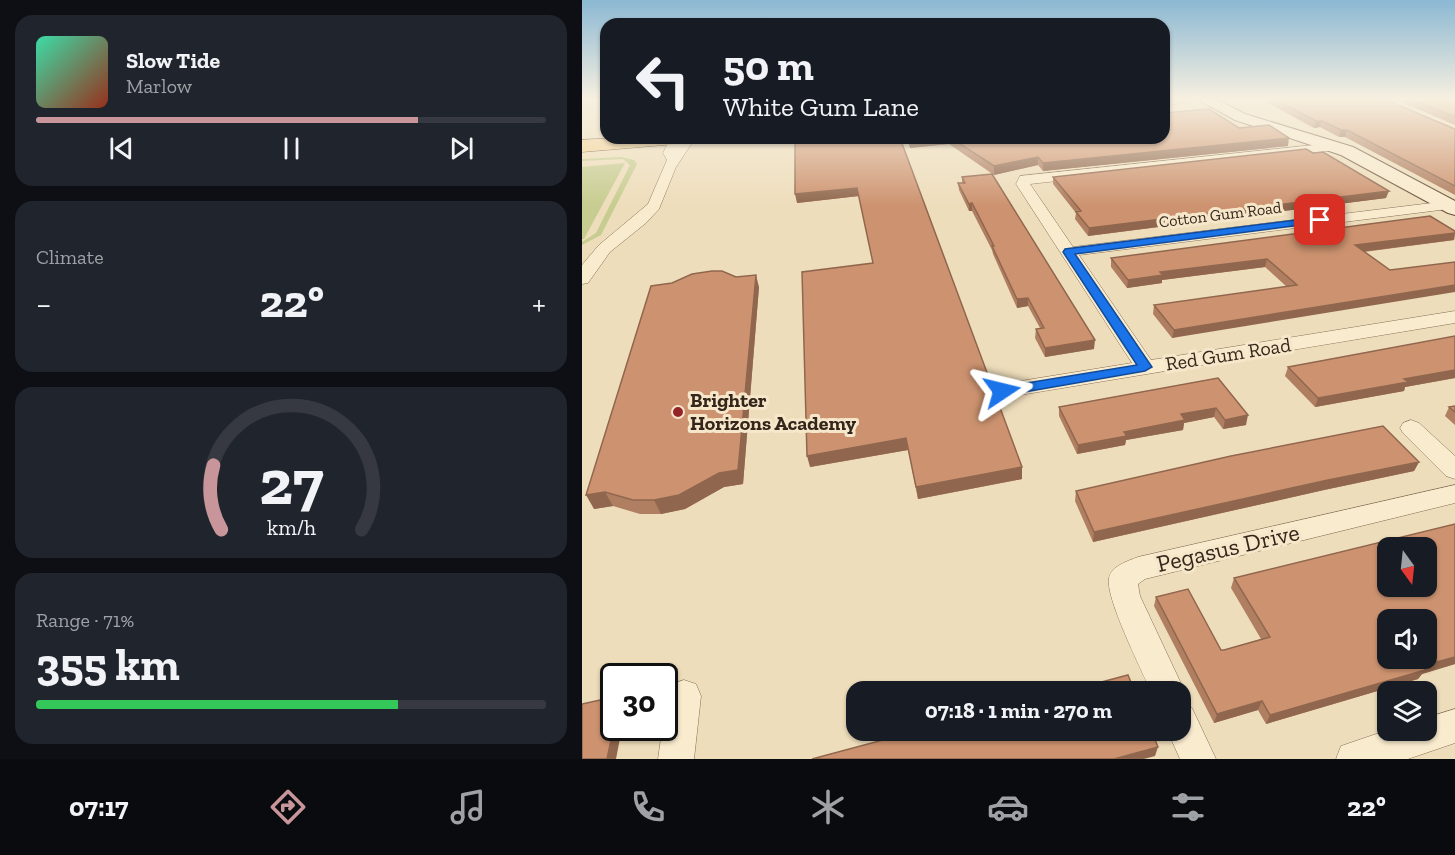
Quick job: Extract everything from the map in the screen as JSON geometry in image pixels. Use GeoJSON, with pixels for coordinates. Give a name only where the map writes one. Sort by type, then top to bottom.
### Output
{"type":"FeatureCollection","features":[{"type":"Feature","properties":{"kind":"main road"},"geometry":{"type":"LineString","coordinates":[[582,138],[600,137]]}},
{"type":"Feature","properties":{"kind":"main road"},"geometry":{"type":"LineString","coordinates":[[582,146],[607,144]]}},
{"type":"Feature","properties":{"kind":"street"},"geometry":{"type":"LineString","coordinates":[[1295,134],[1334,147]]}},
{"type":"Feature","properties":{"kind":"street"},"geometry":{"type":"LineString","coordinates":[[582,279],[601,249],[651,211],[673,160],[682,152],[686,144]]}},
{"type":"Feature","properties":{"kind":"street"},"geometry":{"type":"LineString","coordinates":[[1145,367],[1023,184],[1025,179],[1334,147]]}},
{"type":"Feature","properties":{"kind":"street"},"geometry":{"type":"LineString","coordinates":[[1334,147],[1335,152],[1447,210]]}},
{"type":"Feature","properties":{"kind":"street","name":"Cotton Gum Road"},"geometry":{"type":"LineString","coordinates":[[1068,252],[1447,210]]}},
{"type":"Feature","properties":{"kind":"street","name":"Red Gum Road"},"geometry":{"type":"LineString","coordinates":[[1002,391],[1455,317]]}},
{"type":"Feature","properties":{"kind":"street"},"geometry":{"type":"LineString","coordinates":[[1411,428],[1455,470]]}},
{"type":"Feature","properties":{"kind":"street","name":"Pegasus Drive"},"geometry":{"type":"LineString","coordinates":[[1163,681],[1125,596],[1123,578],[1137,569],[1455,494]]}},
{"type":"Feature","properties":{"kind":"street"},"geometry":{"type":"LineString","coordinates":[[676,759],[684,696]]}},
{"type":"Feature","properties":{"kind":"street"},"geometry":{"type":"LineString","coordinates":[[1354,759],[1455,726]]}},
{"type":"Feature","properties":{"kind":"street"},"geometry":{"type":"LineString","coordinates":[[1190,741],[1198,759]]}},
{"type":"Feature","properties":{"kind":"green space"},"geometry":{"type":"Polygon","coordinates":[[[621,157],[634,160],[637,164],[601,235],[582,245],[582,242],[596,233],[630,165],[623,159],[582,161],[582,159],[621,157]]]}},
{"type":"Feature","properties":{"kind":"green space"},"geometry":{"type":"Polygon","coordinates":[[[625,163],[584,239],[582,239],[582,167],[625,163]]]}},
{"type":"Feature","properties":{"kind":"building"},"geometry":{"type":"Polygon","coordinates":[[[1170,134],[1283,134],[1289,138],[1043,163],[1038,157],[994,166],[960,144],[1170,144],[1170,134]]]}},
{"type":"Feature","properties":{"kind":"building"},"geometry":{"type":"Polygon","coordinates":[[[1356,134],[1455,134],[1455,186],[1356,134]]]}},
{"type":"Feature","properties":{"kind":"building"},"geometry":{"type":"Polygon","coordinates":[[[795,144],[902,144],[1022,467],[916,487],[906,438],[807,456],[802,272],[873,263],[857,188],[795,194],[795,144]]]}},
{"type":"Feature","properties":{"kind":"building"},"geometry":{"type":"Polygon","coordinates":[[[1306,149],[1313,153],[1323,152],[1389,191],[1089,228],[1076,212],[1081,211],[1053,177],[1306,149]]]}},
{"type":"Feature","properties":{"kind":"building"},"geometry":{"type":"Polygon","coordinates":[[[992,174],[1095,340],[1045,348],[1036,329],[1044,328],[1028,298],[1017,299],[992,246],[994,246],[972,203],[969,204],[958,183],[965,183],[962,177],[992,174]]]}},
{"type":"Feature","properties":{"kind":"building"},"geometry":{"type":"Polygon","coordinates":[[[1430,216],[1455,233],[1355,245],[1390,270],[1455,262],[1455,285],[1174,330],[1154,305],[1297,285],[1267,259],[1160,272],[1163,275],[1128,280],[1111,258],[1430,216]]]}},
{"type":"Feature","properties":{"kind":"building"},"geometry":{"type":"Polygon","coordinates":[[[722,271],[736,277],[756,275],[738,470],[719,473],[679,495],[654,500],[633,500],[605,492],[586,495],[651,286],[672,283],[692,274],[722,271]]]}},
{"type":"Feature","properties":{"kind":"building"},"geometry":{"type":"Polygon","coordinates":[[[1455,336],[1455,370],[1404,379],[1408,382],[1318,398],[1288,367],[1455,336]]]}},
{"type":"Feature","properties":{"kind":"building"},"geometry":{"type":"Polygon","coordinates":[[[1218,378],[1248,415],[1225,420],[1216,408],[1181,414],[1185,420],[1124,432],[1127,436],[1078,445],[1059,407],[1218,378]]]}},
{"type":"Feature","properties":{"kind":"building"},"geometry":{"type":"Polygon","coordinates":[[[1383,426],[1419,462],[1094,532],[1076,491],[1231,456],[1383,426]]]}},
{"type":"Feature","properties":{"kind":"building"},"geometry":{"type":"Polygon","coordinates":[[[1455,524],[1455,657],[1437,662],[1437,609],[1377,609],[1377,669],[1425,670],[1387,681],[1377,681],[1377,684],[1270,715],[1262,701],[1217,714],[1156,597],[1188,589],[1221,650],[1270,637],[1234,578],[1377,543],[1377,597],[1437,597],[1437,537],[1402,537],[1455,524]]]}},
{"type":"Feature","properties":{"kind":"building"},"geometry":{"type":"Polygon","coordinates":[[[1128,675],[1130,681],[1105,681],[1128,675]]]}},
{"type":"Feature","properties":{"kind":"building"},"geometry":{"type":"Polygon","coordinates":[[[600,700],[600,741],[611,741],[607,759],[582,759],[582,704],[600,700]]]}},
{"type":"Feature","properties":{"kind":"building"},"geometry":{"type":"Polygon","coordinates":[[[879,741],[1156,741],[1158,747],[1114,759],[812,759],[879,741]]]}},
{"type":"Feature","properties":{"kind":"place","name":"Brighter Horizons Academy"},"geometry":{"type":"Point","coordinates":[678,412]}},
{"type":"Feature","properties":{"kind":"route"},"geometry":{"type":"LineString","coordinates":[[1002,391],[1145,367],[1068,252],[1320,220]]}}]}
